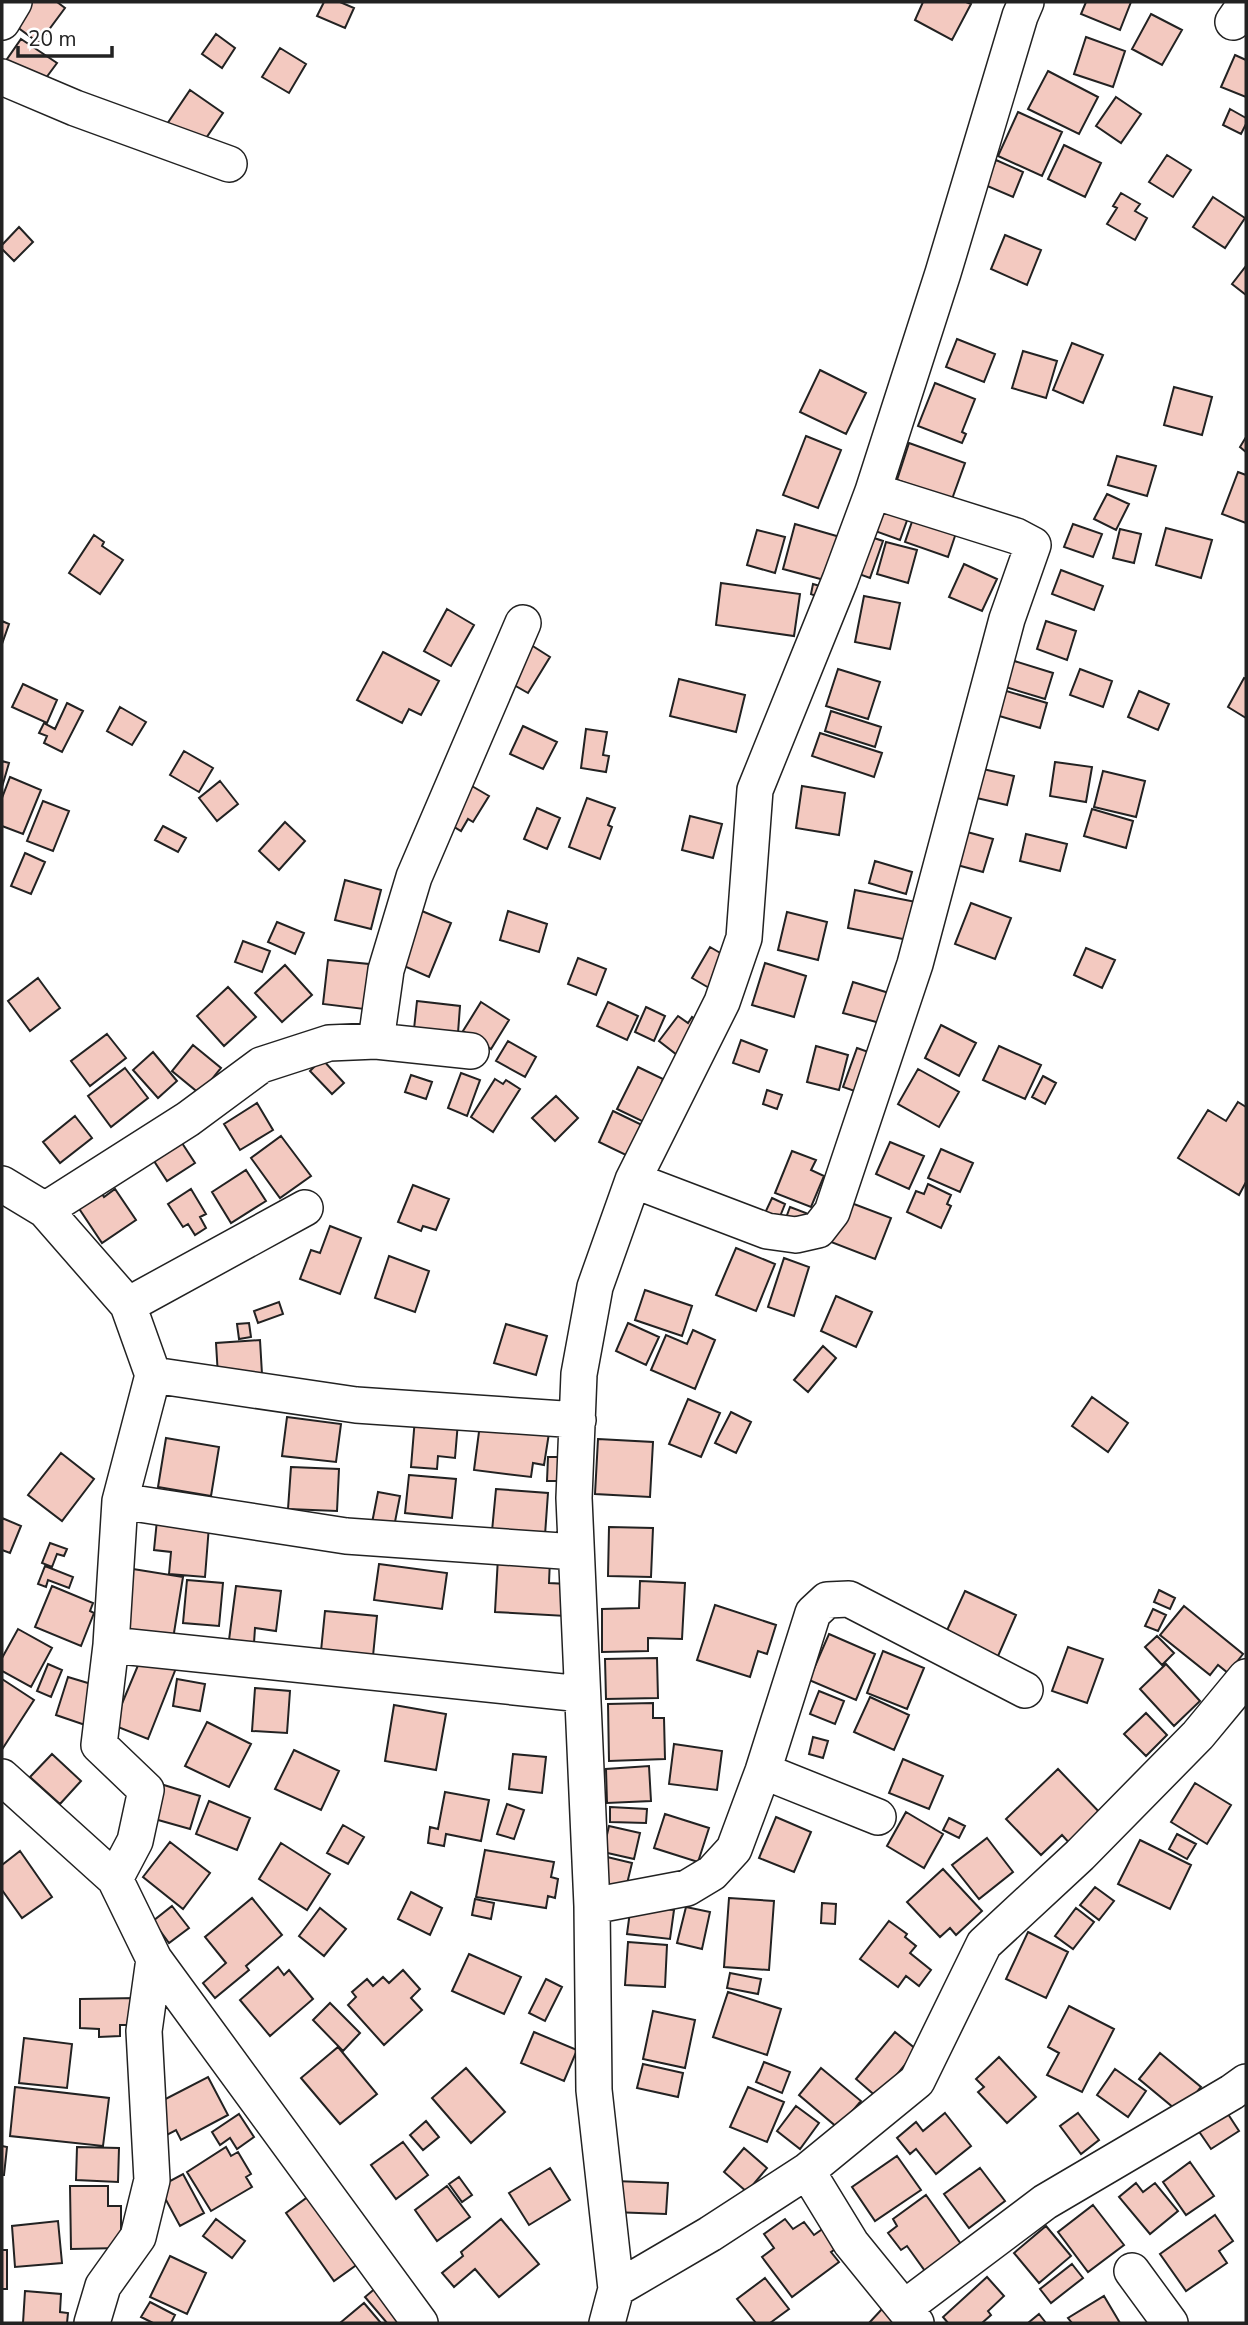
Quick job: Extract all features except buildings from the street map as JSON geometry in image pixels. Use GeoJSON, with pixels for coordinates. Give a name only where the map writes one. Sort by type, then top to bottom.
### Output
{"type":"FeatureCollection","features":[{"type":"Feature","properties":{"kind":"street"},"geometry":{"type":"LineString","coordinates":[[2,22],[13,2]]}},
{"type":"Feature","properties":{"kind":"street"},"geometry":{"type":"LineString","coordinates":[[607,2323],[616,2289],[594,2090],[592,1906],[574,1498],[579,1374],[596,1287],[633,1180],[722,1002],[744,938],[755,790],[873,491],[943,273],[1014,6]]}},
{"type":"Feature","properties":{"kind":"street"},"geometry":{"type":"LineString","coordinates":[[2,77],[75,108],[229,164]]}},
{"type":"Feature","properties":{"kind":"street"},"geometry":{"type":"LineString","coordinates":[[633,1180],[767,1231],[796,1235],[818,1230],[832,1212],[915,964],[1007,619],[1033,545],[1016,536],[873,491]]}},
{"type":"Feature","properties":{"kind":"street"},"geometry":{"type":"LineString","coordinates":[[376,1041],[386,970],[414,877],[523,623]]}},
{"type":"Feature","properties":{"kind":"street"},"geometry":{"type":"LineString","coordinates":[[45,1210],[188,1119],[261,1065],[329,1043],[376,1041],[471,1051]]}},
{"type":"Feature","properties":{"kind":"street"},"geometry":{"type":"LineString","coordinates":[[2,1184],[45,1210],[128,1305],[153,1375],[120,1501],[111,1645],[99,1745],[146,1790],[135,1841],[115,1879]]}},
{"type":"Feature","properties":{"kind":"street"},"geometry":{"type":"LineString","coordinates":[[128,1305],[305,1208]]}},
{"type":"Feature","properties":{"kind":"street"},"geometry":{"type":"LineString","coordinates":[[153,1375],[356,1405],[578,1420]]}},
{"type":"Feature","properties":{"kind":"street"},"geometry":{"type":"LineString","coordinates":[[120,1501],[346,1536],[576,1552]]}},
{"type":"Feature","properties":{"kind":"street"},"geometry":{"type":"LineString","coordinates":[[592,1906],[687,1888],[712,1873],[734,1849],[763,1771],[813,1613],[827,1600],[849,1599],[1025,1690]]}},
{"type":"Feature","properties":{"kind":"street"},"geometry":{"type":"LineString","coordinates":[[111,1645],[582,1695]]}},
{"type":"Feature","properties":{"kind":"street"},"geometry":{"type":"LineString","coordinates":[[616,2289],[710,2234],[807,2171],[917,2081],[984,1944],[1080,1855],[1178,1755],[1246,1677]]}},
{"type":"Feature","properties":{"kind":"street"},"geometry":{"type":"LineString","coordinates":[[763,1771],[878,1817]]}},
{"type":"Feature","properties":{"kind":"street"},"geometry":{"type":"LineString","coordinates":[[2,1777],[115,1879],[155,1959],[420,2323]]}},
{"type":"Feature","properties":{"kind":"street"},"geometry":{"type":"LineString","coordinates":[[92,2323],[103,2286],[138,2237],[152,2180],[144,2031],[155,1959]]}},
{"type":"Feature","properties":{"kind":"street"},"geometry":{"type":"LineString","coordinates":[[807,2171],[851,2243],[910,2316],[1045,2202],[1246,2082]]}},
{"type":"Feature","properties":{"kind":"street"},"geometry":{"type":"LineString","coordinates":[[1132,2270],[1170,2323]]}}]}
